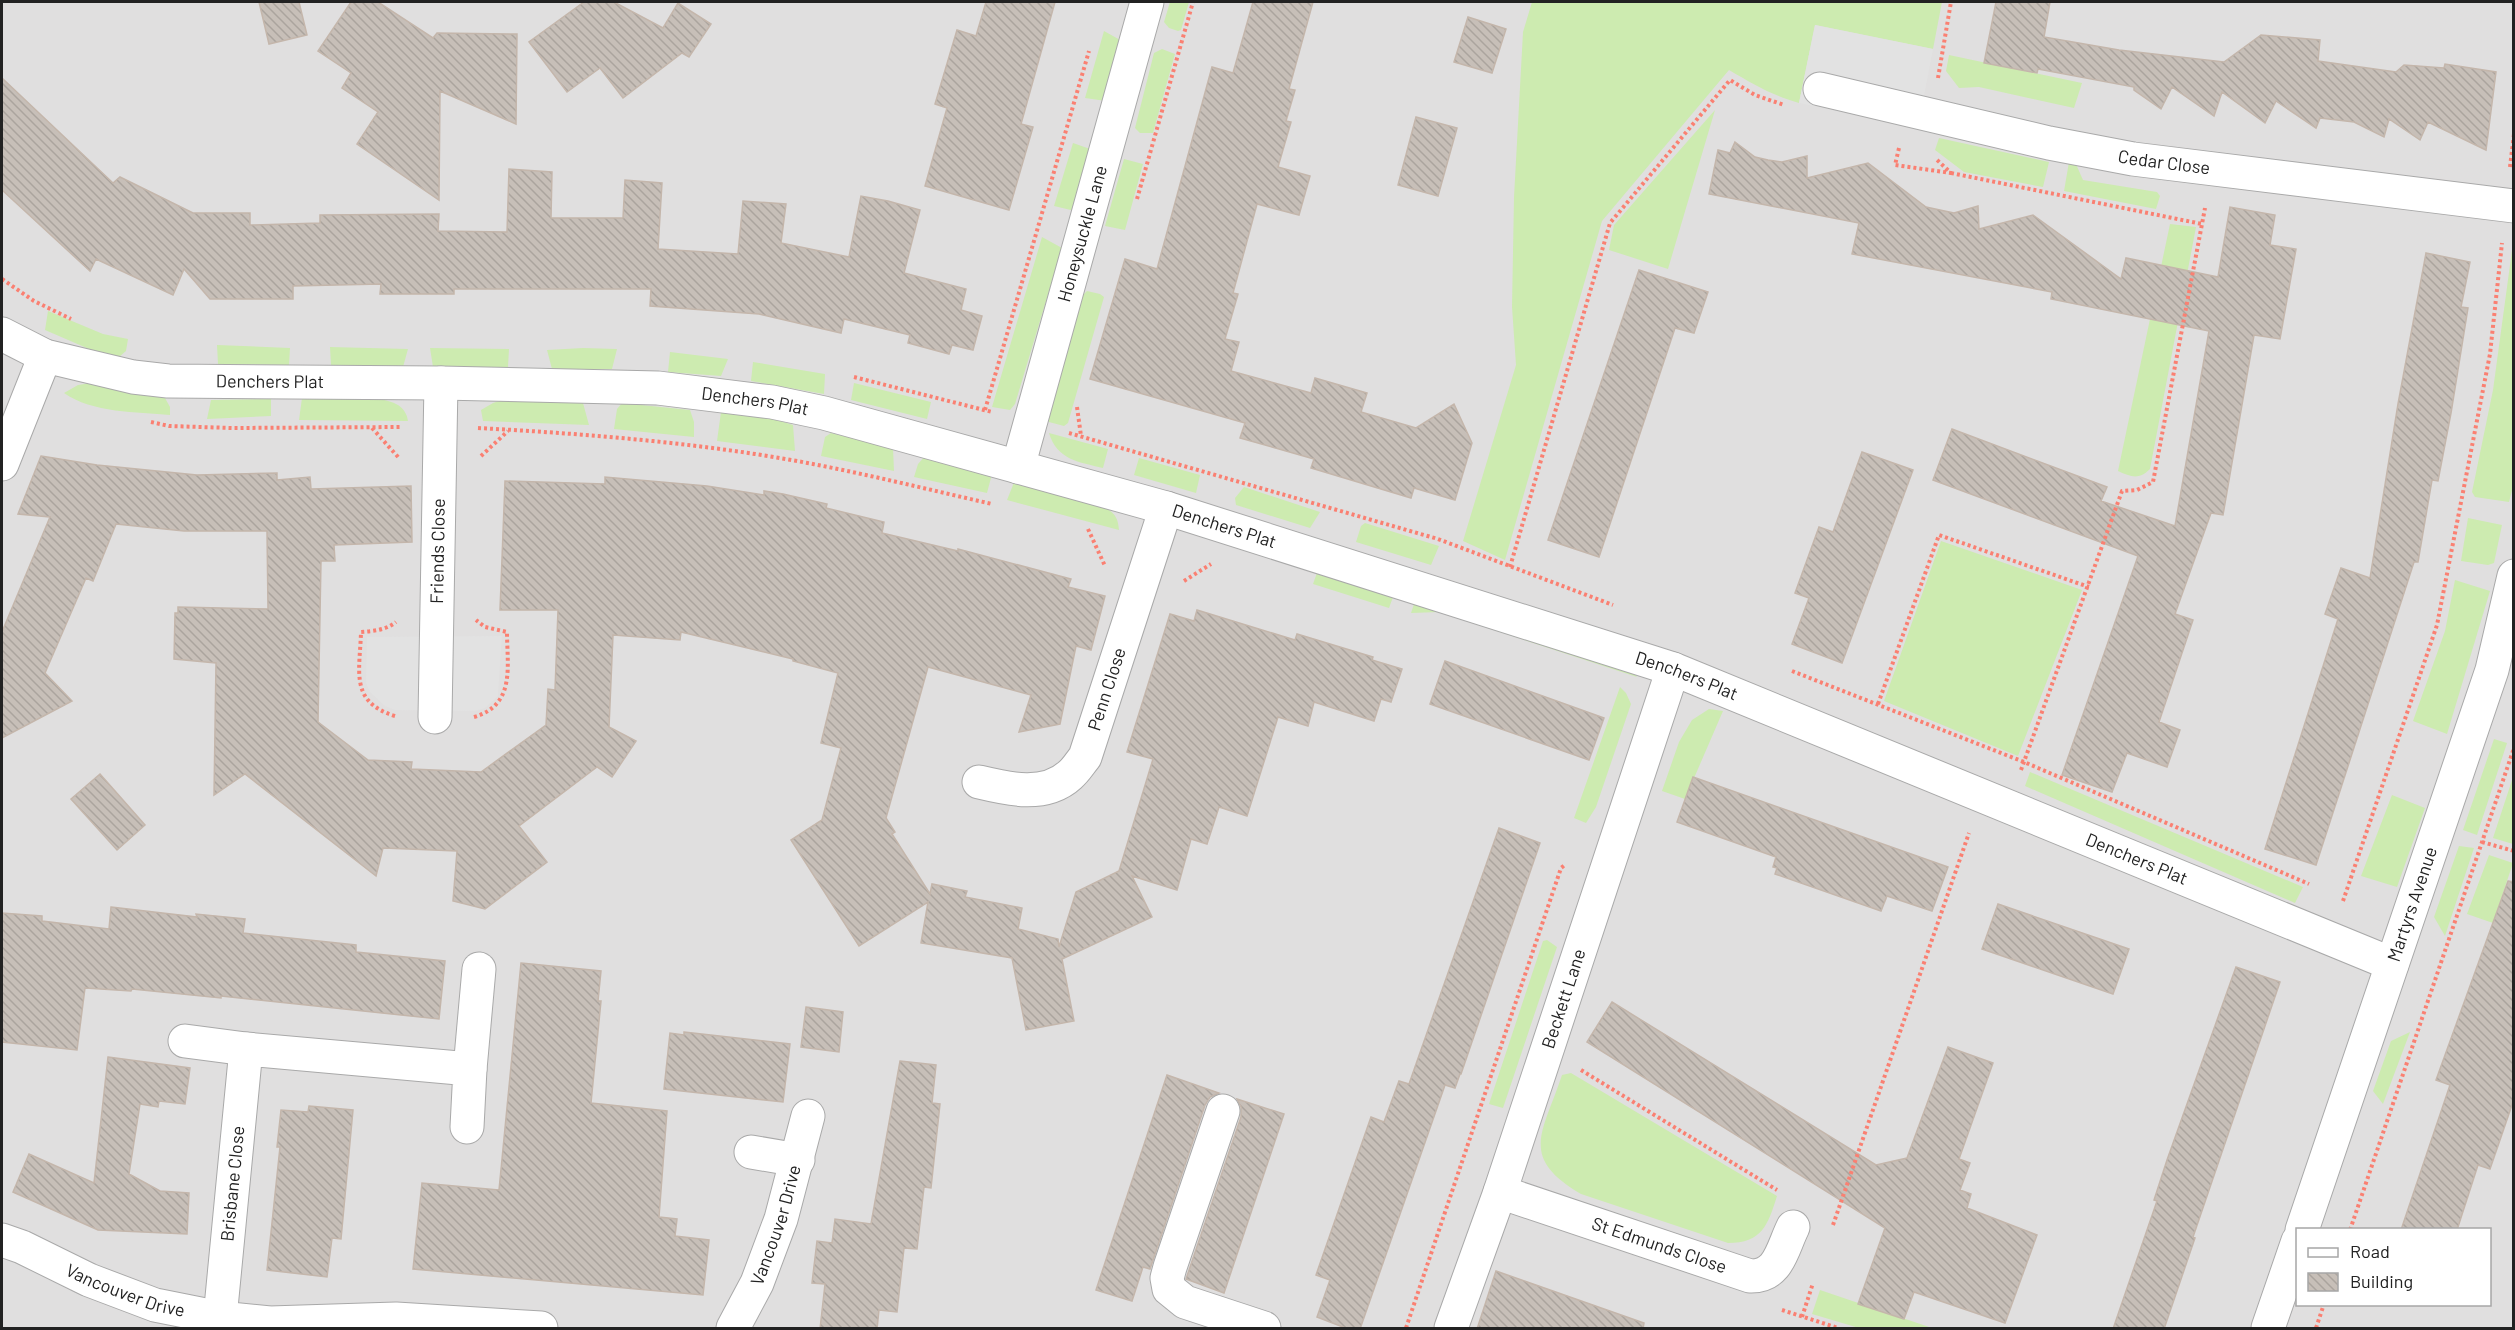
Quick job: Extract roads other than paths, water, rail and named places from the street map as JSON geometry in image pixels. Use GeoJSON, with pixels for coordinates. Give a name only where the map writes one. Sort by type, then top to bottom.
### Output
{"type":"FeatureCollection","features":[{"type":"Feature","properties":{"kind":"street","name":"Honeysuckle Lane"},"geometry":{"type":"LineString","coordinates":[[1018,467],[1148,2]]}},
{"type":"Feature","properties":{"kind":"street","name":"Cedar Close"},"geometry":{"type":"LineString","coordinates":[[1820,89],[1926,128],[2049,143],[2133,159],[2510,205]]}},
{"type":"Feature","properties":{"kind":"street","name":"Denchers Plat"},"geometry":{"type":"LineString","coordinates":[[2,334],[45,356],[133,377],[168,381],[441,383],[646,388],[717,394],[824,413],[1166,508],[1673,669],[2392,964]]}},
{"type":"Feature","properties":{"kind":"street"},"geometry":{"type":"LineString","coordinates":[[2,464],[45,356]]}},
{"type":"Feature","properties":{"kind":"street","name":"Friends Close"},"geometry":{"type":"LineString","coordinates":[[435,717],[441,383]]}},
{"type":"Feature","properties":{"kind":"street","name":"Penn Close"},"geometry":{"type":"LineString","coordinates":[[979,782],[1013,790],[1042,790],[1069,777],[1085,757],[1166,508]]}},
{"type":"Feature","properties":{"kind":"street","name":"Martyrs Avenue"},"geometry":{"type":"LineString","coordinates":[[2303,1228],[2392,964],[2503,673],[2514,576]]}},
{"type":"Feature","properties":{"kind":"street","name":"Beckett Lane"},"geometry":{"type":"LineString","coordinates":[[1451,1329],[1500,1192],[1673,669]]}},
{"type":"Feature","properties":{"kind":"street"},"geometry":{"type":"LineString","coordinates":[[467,1127],[479,969]]}},
{"type":"Feature","properties":{"kind":"street"},"geometry":{"type":"LineString","coordinates":[[185,1041],[246,1049],[470,1069]]}},
{"type":"Feature","properties":{"kind":"street","name":"Brisbane Close"},"geometry":{"type":"LineString","coordinates":[[220,1318],[246,1049]]}},
{"type":"Feature","properties":{"kind":"street"},"geometry":{"type":"LineString","coordinates":[[1222,1111],[1170,1267],[1167,1278],[1169,1289],[1185,1302],[1264,1329]]}},
{"type":"Feature","properties":{"kind":"street","name":"Vancouver Drive"},"geometry":{"type":"LineString","coordinates":[[733,1329],[757,1283],[781,1219],[808,1116]]}},
{"type":"Feature","properties":{"kind":"street"},"geometry":{"type":"LineString","coordinates":[[752,1152],[798,1160]]}},
{"type":"Feature","properties":{"kind":"street","name":"St Edmunds Close"},"geometry":{"type":"LineString","coordinates":[[1500,1192],[1750,1276],[1762,1277],[1773,1270],[1793,1227]]}},
{"type":"Feature","properties":{"kind":"street","name":"Vancouver Drive"},"geometry":{"type":"LineString","coordinates":[[2,1240],[22,1247],[89,1280],[155,1305],[220,1318],[270,1323],[509,1325],[541,1329]]}},
{"type":"Feature","properties":{"kind":"street"},"geometry":{"type":"LineString","coordinates":[[2268,1329],[2296,1247]]}}]}
